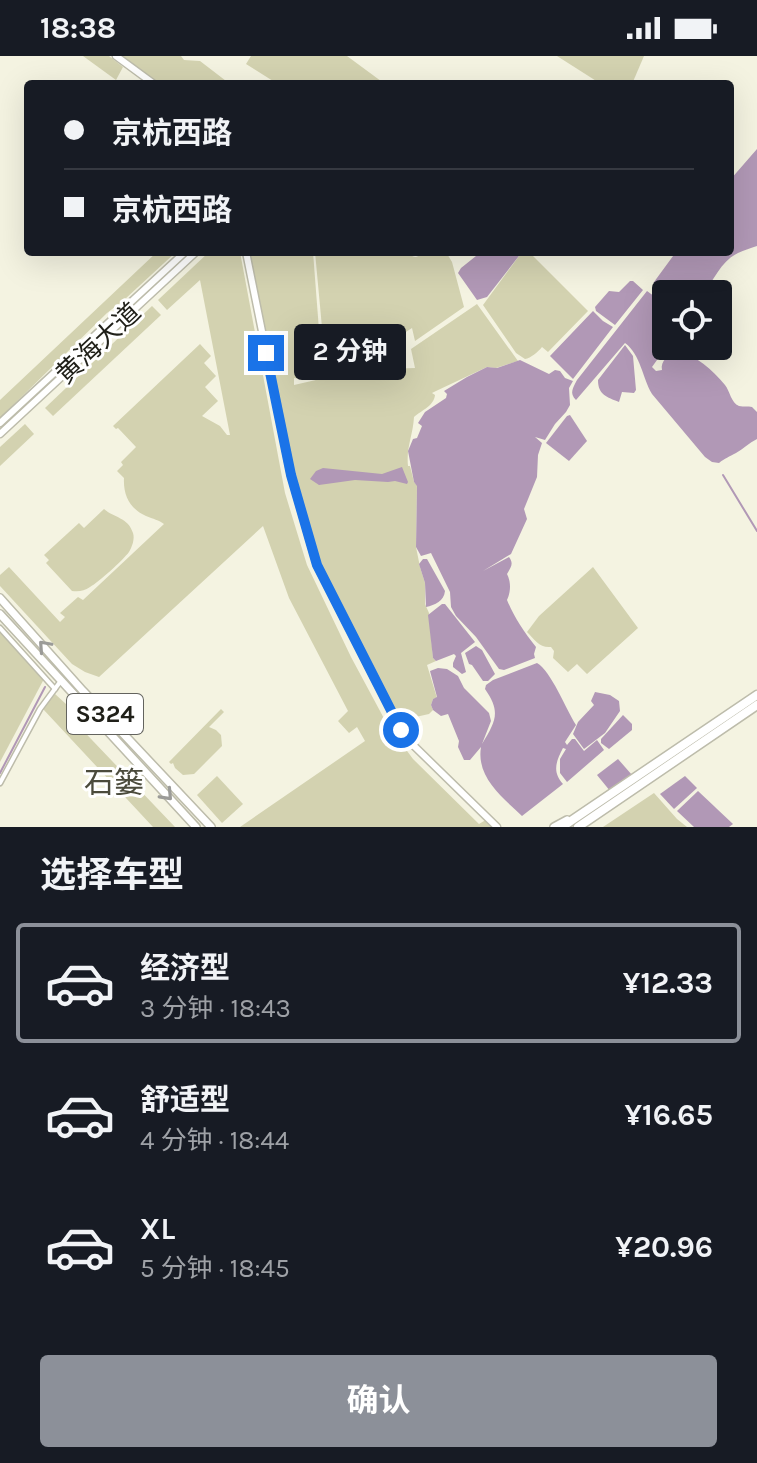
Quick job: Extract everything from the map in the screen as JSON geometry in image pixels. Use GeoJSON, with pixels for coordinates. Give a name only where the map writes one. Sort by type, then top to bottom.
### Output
{"type":"FeatureCollection","features":[{"type":"Feature","properties":{"kind":"highway"},"geometry":{"type":"LineString","coordinates":[[578,827],[757,695]]}},
{"type":"Feature","properties":{"kind":"highway"},"geometry":{"type":"LineString","coordinates":[[562,827],[757,705]]}},
{"type":"Feature","properties":{"kind":"main road"},"geometry":{"type":"LineString","coordinates":[[116,56],[149,80]]}},
{"type":"Feature","properties":{"kind":"main road","name":"黄海大道"},"geometry":{"type":"LineString","coordinates":[[0,423],[181,256]]}},
{"type":"Feature","properties":{"kind":"main road","name":"黄海大道"},"geometry":{"type":"LineString","coordinates":[[0,434],[192,256]]}},
{"type":"Feature","properties":{"kind":"main road"},"geometry":{"type":"LineString","coordinates":[[247,256],[291,475],[317,565],[401,730],[497,827]]}},
{"type":"Feature","properties":{"kind":"main road","name":"S324"},"geometry":{"type":"LineString","coordinates":[[0,598],[211,827]]}},
{"type":"Feature","properties":{"kind":"main road","name":"S324"},"geometry":{"type":"LineString","coordinates":[[0,614],[196,827]]}},
{"type":"Feature","properties":{"kind":"main road"},"geometry":{"type":"LineString","coordinates":[[554,827],[653,771]]}},
{"type":"Feature","properties":{"kind":"main road"},"geometry":{"type":"LineString","coordinates":[[585,827],[622,802],[653,771]]}},
{"type":"Feature","properties":{"kind":"street"},"geometry":{"type":"LineString","coordinates":[[0,628],[55,689]]}},
{"type":"Feature","properties":{"kind":"street"},"geometry":{"type":"LineString","coordinates":[[0,783],[40,709],[62,680]]}},
{"type":"Feature","properties":{"kind":"green space"},"geometry":{"type":"Polygon","coordinates":[[[83,56],[109,56],[123,67],[116,80],[83,56]]]}},
{"type":"Feature","properties":{"kind":"green space"},"geometry":{"type":"Polygon","coordinates":[[[119,56],[181,56],[184,60],[200,61],[225,80],[152,80],[119,56]]]}},
{"type":"Feature","properties":{"kind":"green space"},"geometry":{"type":"Polygon","coordinates":[[[251,56],[347,56],[380,80],[271,80],[246,64],[251,56]]]}},
{"type":"Feature","properties":{"kind":"green space"},"geometry":{"type":"Polygon","coordinates":[[[557,56],[644,56],[634,80],[595,80],[557,56]]]}},
{"type":"Feature","properties":{"kind":"green space"},"geometry":{"type":"Polygon","coordinates":[[[153,256],[172,256],[107,313],[0,418],[0,400],[153,256]]]}},
{"type":"Feature","properties":{"kind":"green space"},"geometry":{"type":"Polygon","coordinates":[[[205,256],[241,256],[285,493],[307,565],[387,724],[413,759],[479,824],[487,821],[493,827],[240,827],[365,741],[357,727],[349,733],[338,721],[348,711],[289,598],[263,526],[99,677],[72,664],[0,586],[0,575],[9,567],[60,622],[65,617],[60,613],[78,597],[83,600],[164,524],[140,513],[129,501],[124,478],[117,471],[123,465],[121,462],[136,447],[113,426],[200,344],[211,356],[204,363],[216,376],[205,387],[218,401],[202,416],[230,435],[200,280],[167,310],[158,300],[205,256]]]}},
{"type":"Feature","properties":{"kind":"green space"},"geometry":{"type":"Polygon","coordinates":[[[250,256],[313,256],[320,343],[326,373],[294,378],[294,385],[329,377],[315,256],[448,256],[464,307],[415,341],[412,328],[380,349],[382,366],[385,369],[415,368],[411,349],[477,304],[518,361],[496,368],[487,367],[432,393],[435,395],[432,402],[414,417],[408,466],[417,485],[416,547],[425,583],[425,604],[436,661],[427,665],[437,698],[433,699],[433,710],[429,714],[411,718],[402,727],[320,567],[291,467],[250,256]]]}},
{"type":"Feature","properties":{"kind":"green space"},"geometry":{"type":"Polygon","coordinates":[[[519,256],[533,256],[588,311],[548,352],[542,347],[525,359],[516,353],[483,305],[519,256]]]}},
{"type":"Feature","properties":{"kind":"green space"},"geometry":{"type":"Polygon","coordinates":[[[152,306],[161,315],[53,416],[45,408],[152,306]]]}},
{"type":"Feature","properties":{"kind":"green space"},"geometry":{"type":"Polygon","coordinates":[[[25,424],[34,434],[0,466],[0,447],[25,424]]]}},
{"type":"Feature","properties":{"kind":"green space"},"geometry":{"type":"Polygon","coordinates":[[[104,509],[128,524],[134,535],[132,545],[105,576],[84,590],[72,591],[46,563],[49,560],[44,555],[79,523],[84,528],[104,509]]]}},
{"type":"Feature","properties":{"kind":"green space"},"geometry":{"type":"Polygon","coordinates":[[[593,567],[638,628],[587,674],[577,664],[568,672],[553,658],[551,647],[540,645],[527,632],[539,616],[593,567]]]}},
{"type":"Feature","properties":{"kind":"green space"},"geometry":{"type":"Polygon","coordinates":[[[0,631],[45,677],[0,762],[0,631]]]}},
{"type":"Feature","properties":{"kind":"green space"},"geometry":{"type":"Polygon","coordinates":[[[55,694],[66,704],[72,719],[175,827],[153,827],[43,709],[55,694]]]}},
{"type":"Feature","properties":{"kind":"green space"},"geometry":{"type":"Polygon","coordinates":[[[221,709],[224,712],[209,727],[221,735],[222,746],[194,774],[183,775],[169,762],[221,709]]]}},
{"type":"Feature","properties":{"kind":"green space"},"geometry":{"type":"Polygon","coordinates":[[[217,776],[243,804],[222,823],[197,795],[217,776]]]}},
{"type":"Feature","properties":{"kind":"green space"},"geometry":{"type":"Polygon","coordinates":[[[654,793],[687,827],[603,827],[654,793]]]}},
{"type":"Feature","properties":{"kind":"shaded area"},"geometry":{"type":"Polygon","coordinates":[[[757,149],[757,246],[734,256],[734,175],[757,149]]]}},
{"type":"Feature","properties":{"kind":"shaded area"},"geometry":{"type":"Polygon","coordinates":[[[476,256],[519,256],[487,297],[477,300],[458,273],[476,256]]]}},
{"type":"Feature","properties":{"kind":"shaded area"},"geometry":{"type":"Polygon","coordinates":[[[673,256],[734,256],[712,280],[655,280],[673,256]]]}},
{"type":"Feature","properties":{"kind":"shaded area"},"geometry":{"type":"Polygon","coordinates":[[[630,281],[643,290],[615,325],[595,307],[609,291],[619,292],[630,281]]]}},
{"type":"Feature","properties":{"kind":"shaded area"},"geometry":{"type":"Polygon","coordinates":[[[647,291],[652,295],[652,360],[657,360],[652,367],[656,371],[662,370],[665,360],[698,360],[725,385],[736,404],[752,407],[757,412],[757,439],[719,463],[705,457],[652,394],[638,360],[625,343],[576,400],[572,390],[647,291]]]}},
{"type":"Feature","properties":{"kind":"shaded area"},"geometry":{"type":"Polygon","coordinates":[[[593,311],[613,327],[573,379],[550,356],[593,311]]]}},
{"type":"Feature","properties":{"kind":"shaded area"},"geometry":{"type":"Polygon","coordinates":[[[625,345],[633,356],[636,390],[634,393],[622,392],[619,402],[601,392],[598,380],[625,345]]]}},
{"type":"Feature","properties":{"kind":"shaded area"},"geometry":{"type":"Polygon","coordinates":[[[520,360],[549,374],[560,371],[565,378],[573,381],[566,412],[545,440],[535,437],[542,443],[537,477],[524,509],[527,519],[511,554],[483,571],[509,557],[512,564],[507,574],[510,587],[507,600],[536,647],[535,658],[504,670],[499,669],[456,616],[451,607],[450,592],[431,553],[421,556],[416,547],[417,486],[408,451],[422,426],[418,423],[425,412],[446,398],[444,391],[487,367],[497,368],[520,360]]]}},
{"type":"Feature","properties":{"kind":"shaded area"},"geometry":{"type":"Polygon","coordinates":[[[570,415],[587,441],[569,461],[546,443],[570,415]]]}},
{"type":"Feature","properties":{"kind":"shaded area"},"geometry":{"type":"Polygon","coordinates":[[[402,467],[407,484],[355,480],[319,485],[310,479],[323,468],[382,474],[402,467]]]}},
{"type":"Feature","properties":{"kind":"shaded area"},"geometry":{"type":"Polygon","coordinates":[[[427,559],[445,591],[438,602],[426,607],[425,583],[419,564],[427,559]]]}},
{"type":"Feature","properties":{"kind":"shaded area"},"geometry":{"type":"Polygon","coordinates":[[[442,604],[475,642],[461,653],[466,672],[462,674],[453,667],[454,654],[436,661],[433,658],[428,615],[442,604]]]}},
{"type":"Feature","properties":{"kind":"shaded area"},"geometry":{"type":"Polygon","coordinates":[[[476,646],[482,650],[495,674],[488,681],[483,681],[469,664],[465,653],[476,646]]]}},
{"type":"Feature","properties":{"kind":"shaded area"},"geometry":{"type":"Polygon","coordinates":[[[537,663],[553,682],[576,725],[565,742],[567,745],[575,739],[584,751],[597,740],[604,750],[567,782],[560,773],[560,759],[566,749],[563,748],[556,766],[563,784],[522,816],[492,786],[482,768],[481,747],[470,760],[464,760],[448,714],[441,716],[431,705],[437,697],[430,671],[447,669],[458,676],[464,688],[489,713],[491,721],[482,744],[495,716],[486,685],[537,663]]]}},
{"type":"Feature","properties":{"kind":"shaded area"},"geometry":{"type":"Polygon","coordinates":[[[595,692],[610,695],[619,701],[620,711],[605,733],[584,749],[573,734],[578,722],[594,705],[591,701],[595,692]]]}},
{"type":"Feature","properties":{"kind":"shaded area"},"geometry":{"type":"Polygon","coordinates":[[[623,715],[632,724],[632,730],[609,749],[601,743],[601,739],[623,715]]]}},
{"type":"Feature","properties":{"kind":"shaded area"},"geometry":{"type":"Polygon","coordinates":[[[618,759],[639,783],[615,797],[597,775],[618,759]]]}},
{"type":"Feature","properties":{"kind":"shaded area"},"geometry":{"type":"Polygon","coordinates":[[[685,776],[697,788],[674,809],[660,794],[685,776]]]}},
{"type":"Feature","properties":{"kind":"shaded area"},"geometry":{"type":"Polygon","coordinates":[[[698,791],[733,824],[729,827],[694,827],[677,811],[698,791]]]}},
{"type":"Feature","properties":{"kind":"waterway"},"geometry":{"type":"LineString","coordinates":[[723,475],[757,531]]}},
{"type":"Feature","properties":{"kind":"waterway"},"geometry":{"type":"LineString","coordinates":[[0,773],[45,687]]}},
{"type":"Feature","properties":{"kind":"district","name":"石篓"},"geometry":{"type":"Point","coordinates":[114,783]}},
{"type":"Feature","properties":{"kind":"route"},"geometry":{"type":"LineString","coordinates":[[266,353],[291,475],[317,565],[401,730]]}}]}
